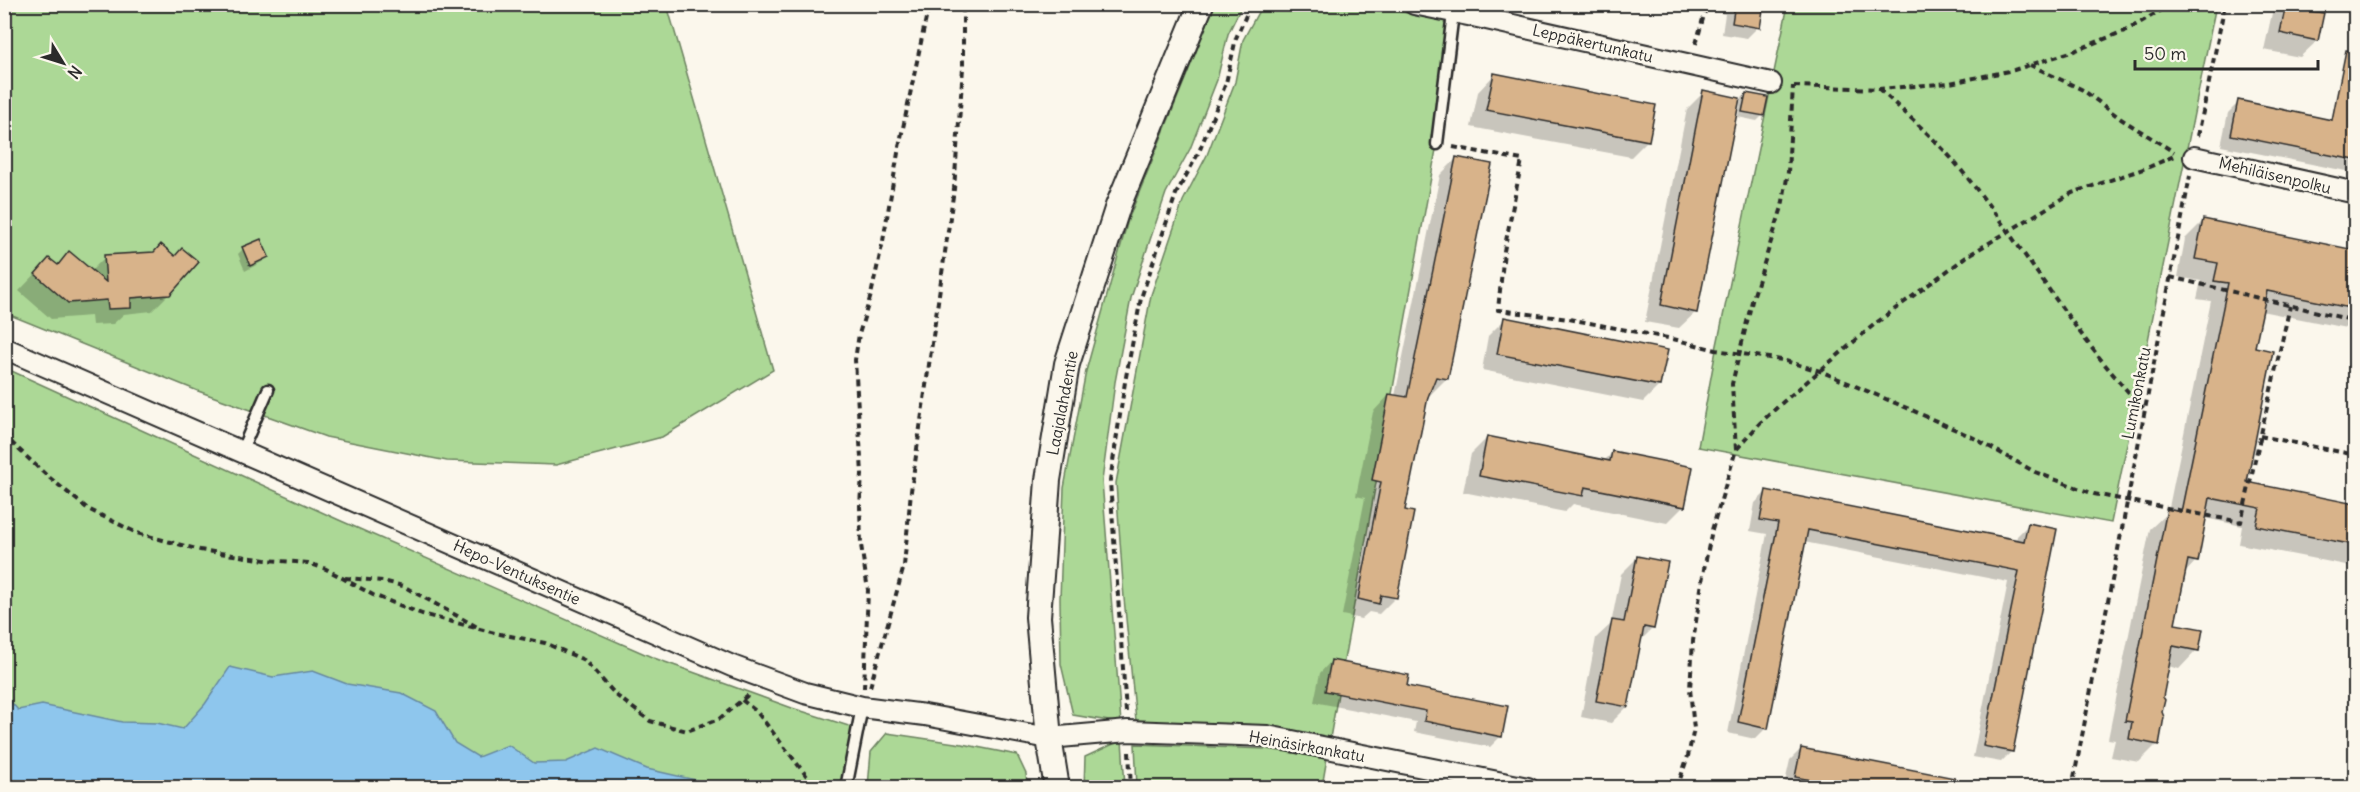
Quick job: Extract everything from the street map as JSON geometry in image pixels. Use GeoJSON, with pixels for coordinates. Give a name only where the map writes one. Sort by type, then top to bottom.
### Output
{"type":"FeatureCollection","features":[{"type":"Feature","properties":{"kind":"street","name":"Laajalahdentie"},"geometry":{"type":"LineString","coordinates":[[1057,788],[1049,738],[1038,617],[1048,480],[1067,364],[1118,206],[1201,4]]}},
{"type":"Feature","properties":{"kind":"street","name":"Leppäkertunkatu"},"geometry":{"type":"LineString","coordinates":[[1414,4],[1453,13],[1474,10],[1771,83]]}},
{"type":"Feature","properties":{"kind":"street","name":"Mehiläisenpolku"},"geometry":{"type":"LineString","coordinates":[[2194,157],[2355,193]]}},
{"type":"Feature","properties":{"kind":"street","name":"Hepo-Ventuksentie"},"geometry":{"type":"LineString","coordinates":[[4,348],[242,450],[578,600],[767,679],[805,693],[862,707],[925,715],[1049,738]]}},
{"type":"Feature","properties":{"kind":"street","name":"Heinäsirkankatu"},"geometry":{"type":"LineString","coordinates":[[1049,738],[1128,731],[1267,736],[1528,788]]}},
{"type":"Feature","properties":{"kind":"lane"},"geometry":{"type":"LineString","coordinates":[[1437,144],[1453,13]]}},
{"type":"Feature","properties":{"kind":"lane"},"geometry":{"type":"LineString","coordinates":[[242,450],[268,390]]}},
{"type":"Feature","properties":{"kind":"lane"},"geometry":{"type":"LineString","coordinates":[[846,788],[862,707]]}},
{"type":"Feature","properties":{"kind":"path"},"geometry":{"type":"LineString","coordinates":[[862,707],[868,590],[861,545],[862,474],[855,360],[859,334],[871,296],[929,4]]}},
{"type":"Feature","properties":{"kind":"path"},"geometry":{"type":"LineString","coordinates":[[862,707],[878,664],[904,566],[911,491],[954,189],[963,68],[963,4]]}},
{"type":"Feature","properties":{"kind":"path"},"geometry":{"type":"LineString","coordinates":[[1131,788],[1110,481],[1125,382],[1141,298],[1176,194],[1199,152],[1226,83],[1236,38],[1251,4]]}},
{"type":"Feature","properties":{"kind":"path"},"geometry":{"type":"LineString","coordinates":[[1691,65],[1707,4]]}},
{"type":"Feature","properties":{"kind":"path"},"geometry":{"type":"LineString","coordinates":[[1771,83],[1879,89],[1950,83],[2029,65],[2127,30],[2172,4]]}},
{"type":"Feature","properties":{"kind":"path","name":"Lumikonkatu"},"geometry":{"type":"LineString","coordinates":[[2072,788],[2225,4]]}},
{"type":"Feature","properties":{"kind":"path"},"geometry":{"type":"LineString","coordinates":[[1736,450],[1760,423],[1913,295],[2008,230],[2072,193],[2149,167],[2178,154],[2121,119],[2083,90],[2029,65]]}},
{"type":"Feature","properties":{"kind":"path"},"geometry":{"type":"LineString","coordinates":[[1677,788],[1694,729],[1690,689],[1692,653],[1704,569],[1712,530],[1736,450],[1732,384],[1752,301],[1782,207],[1788,172],[1789,126],[1794,86]]}},
{"type":"Feature","properties":{"kind":"path"},"geometry":{"type":"LineString","coordinates":[[1879,89],[1951,158],[2008,230],[2120,384],[2144,410]]}},
{"type":"Feature","properties":{"kind":"path"},"geometry":{"type":"LineString","coordinates":[[1437,144],[1522,160],[1504,251],[1498,310],[1569,319],[1738,354],[1782,360],[1820,371],[1972,437],[2035,472],[2094,494],[2241,522],[2290,306]]}},
{"type":"Feature","properties":{"kind":"path"},"geometry":{"type":"LineString","coordinates":[[2170,278],[2355,321]]}},
{"type":"Feature","properties":{"kind":"path"},"geometry":{"type":"LineString","coordinates":[[4,422],[12,443]]}},
{"type":"Feature","properties":{"kind":"path"},"geometry":{"type":"LineString","coordinates":[[2260,436],[2355,455]]}},
{"type":"Feature","properties":{"kind":"path"},"geometry":{"type":"LineString","coordinates":[[4,437],[88,509],[137,533],[201,550],[266,560],[308,563],[326,568],[390,603],[422,614],[545,643],[584,660],[618,696],[650,721],[687,731],[719,719],[767,679]]}},
{"type":"Feature","properties":{"kind":"path"},"geometry":{"type":"LineString","coordinates":[[341,577],[383,581],[403,586],[484,630]]}},
{"type":"Feature","properties":{"kind":"path"},"geometry":{"type":"LineString","coordinates":[[742,700],[757,712],[816,788]]}},
{"type":"Feature","properties":{"kind":"green space"},"geometry":{"type":"Polygon","coordinates":[[[4,5],[667,5],[773,370],[662,437],[556,465],[447,461],[326,437],[198,391],[5,313],[4,5]]]}},
{"type":"Feature","properties":{"kind":"green space"},"geometry":{"type":"Polygon","coordinates":[[[1215,5],[1242,5],[1228,34],[1217,80],[1190,149],[1166,193],[1131,298],[1115,382],[1102,481],[1121,723],[1073,715],[1061,664],[1060,599],[1064,488],[1086,371],[1128,220],[1215,5]]]}},
{"type":"Feature","properties":{"kind":"green space"},"geometry":{"type":"Polygon","coordinates":[[[1262,5],[1371,5],[1452,23],[1437,144],[1330,738],[1267,726],[1136,721],[1124,598],[1116,483],[1151,295],[1183,201],[1207,155],[1235,82],[1243,40],[1262,5]]]}},
{"type":"Feature","properties":{"kind":"green space"},"geometry":{"type":"Polygon","coordinates":[[[1788,5],[2216,5],[2111,523],[1698,447],[1788,5]]]}},
{"type":"Feature","properties":{"kind":"green space"},"geometry":{"type":"Polygon","coordinates":[[[5,368],[339,520],[654,658],[792,708],[852,727],[845,787],[5,788],[5,368]]]}},
{"type":"Feature","properties":{"kind":"green space"},"geometry":{"type":"Polygon","coordinates":[[[887,733],[1017,755],[1026,774],[1027,787],[868,787],[871,752],[887,733]]]}},
{"type":"Feature","properties":{"kind":"green space"},"geometry":{"type":"Polygon","coordinates":[[[1122,740],[1125,787],[1084,788],[1085,757],[1122,740]]]}},
{"type":"Feature","properties":{"kind":"green space"},"geometry":{"type":"Polygon","coordinates":[[[1135,744],[1266,749],[1327,758],[1322,787],[1137,787],[1135,744]]]}},
{"type":"Feature","properties":{"kind":"water"},"geometry":{"type":"Polygon","coordinates":[[[230,667],[273,677],[313,671],[347,684],[401,693],[436,711],[455,743],[478,757],[508,745],[534,763],[566,762],[598,748],[647,769],[704,782],[743,781],[763,787],[5,787],[5,695],[18,710],[42,705],[122,722],[157,723],[183,729],[205,704],[230,667]]]}},
{"type":"Feature","properties":{"kind":"building"},"geometry":{"type":"Polygon","coordinates":[[[1735,4],[1764,4],[1760,28],[1732,23],[1735,4]]]}},
{"type":"Feature","properties":{"kind":"building"},"geometry":{"type":"Polygon","coordinates":[[[2286,4],[2311,4],[2310,11],[2324,13],[2318,41],[2280,33],[2286,4]]]}},
{"type":"Feature","properties":{"kind":"building"},"geometry":{"type":"Polygon","coordinates":[[[2346,50],[2355,51],[2355,160],[2231,135],[2238,100],[2332,120],[2346,50]]]}},
{"type":"Feature","properties":{"kind":"building"},"geometry":{"type":"Polygon","coordinates":[[[1494,73],[1656,105],[1649,141],[1486,110],[1494,73]]]}},
{"type":"Feature","properties":{"kind":"building"},"geometry":{"type":"Polygon","coordinates":[[[1703,90],[1740,98],[1697,313],[1661,305],[1703,90]]]}},
{"type":"Feature","properties":{"kind":"building"},"geometry":{"type":"Polygon","coordinates":[[[1746,93],[1768,97],[1764,116],[1742,112],[1746,93]]]}},
{"type":"Feature","properties":{"kind":"building"},"geometry":{"type":"Polygon","coordinates":[[[1456,157],[1492,164],[1448,379],[1436,377],[1428,397],[1405,510],[1414,512],[1397,598],[1381,595],[1379,604],[1358,599],[1381,482],[1372,480],[1389,394],[1407,397],[1456,157]]]}},
{"type":"Feature","properties":{"kind":"building"},"geometry":{"type":"Polygon","coordinates":[[[2203,219],[2355,250],[2355,309],[2267,291],[2255,347],[2273,351],[2247,482],[2355,504],[2355,545],[2256,526],[2260,508],[2210,498],[2198,562],[2188,560],[2175,624],[2203,629],[2199,651],[2173,646],[2163,697],[2165,700],[2162,712],[2164,717],[2159,745],[2129,739],[2132,722],[2125,721],[2167,509],[2181,512],[2228,283],[2214,281],[2218,263],[2195,259],[2203,219]]]}},
{"type":"Feature","properties":{"kind":"building"},"geometry":{"type":"Polygon","coordinates":[[[261,239],[269,257],[250,266],[242,247],[261,239]]]}},
{"type":"Feature","properties":{"kind":"building"},"geometry":{"type":"Polygon","coordinates":[[[161,244],[175,256],[182,248],[199,262],[170,295],[131,298],[131,308],[108,309],[107,300],[68,303],[35,274],[49,258],[58,265],[69,251],[106,282],[104,255],[154,252],[161,244]]]}},
{"type":"Feature","properties":{"kind":"building"},"geometry":{"type":"Polygon","coordinates":[[[1504,317],[1668,350],[1660,386],[1497,354],[1504,317]]]}},
{"type":"Feature","properties":{"kind":"building"},"geometry":{"type":"Polygon","coordinates":[[[1487,436],[1610,461],[1612,451],[1693,467],[1685,507],[1585,487],[1583,496],[1479,476],[1487,436]]]}},
{"type":"Feature","properties":{"kind":"building"},"geometry":{"type":"Polygon","coordinates":[[[1766,490],[2024,541],[2028,523],[2057,529],[2013,752],[1983,746],[2019,571],[1808,530],[1768,729],[1738,722],[1778,523],[1760,520],[1766,490]]]}},
{"type":"Feature","properties":{"kind":"building"},"geometry":{"type":"Polygon","coordinates":[[[1637,556],[1668,562],[1654,629],[1644,627],[1628,707],[1596,701],[1612,620],[1624,622],[1637,556]]]}},
{"type":"Feature","properties":{"kind":"building"},"geometry":{"type":"Polygon","coordinates":[[[1331,660],[1409,675],[1407,686],[1508,706],[1502,737],[1424,721],[1426,711],[1325,691],[1331,660]]]}},
{"type":"Feature","properties":{"kind":"building"},"geometry":{"type":"Polygon","coordinates":[[[1801,748],[1955,778],[1954,788],[1854,788],[1795,777],[1801,748]]]}}]}
